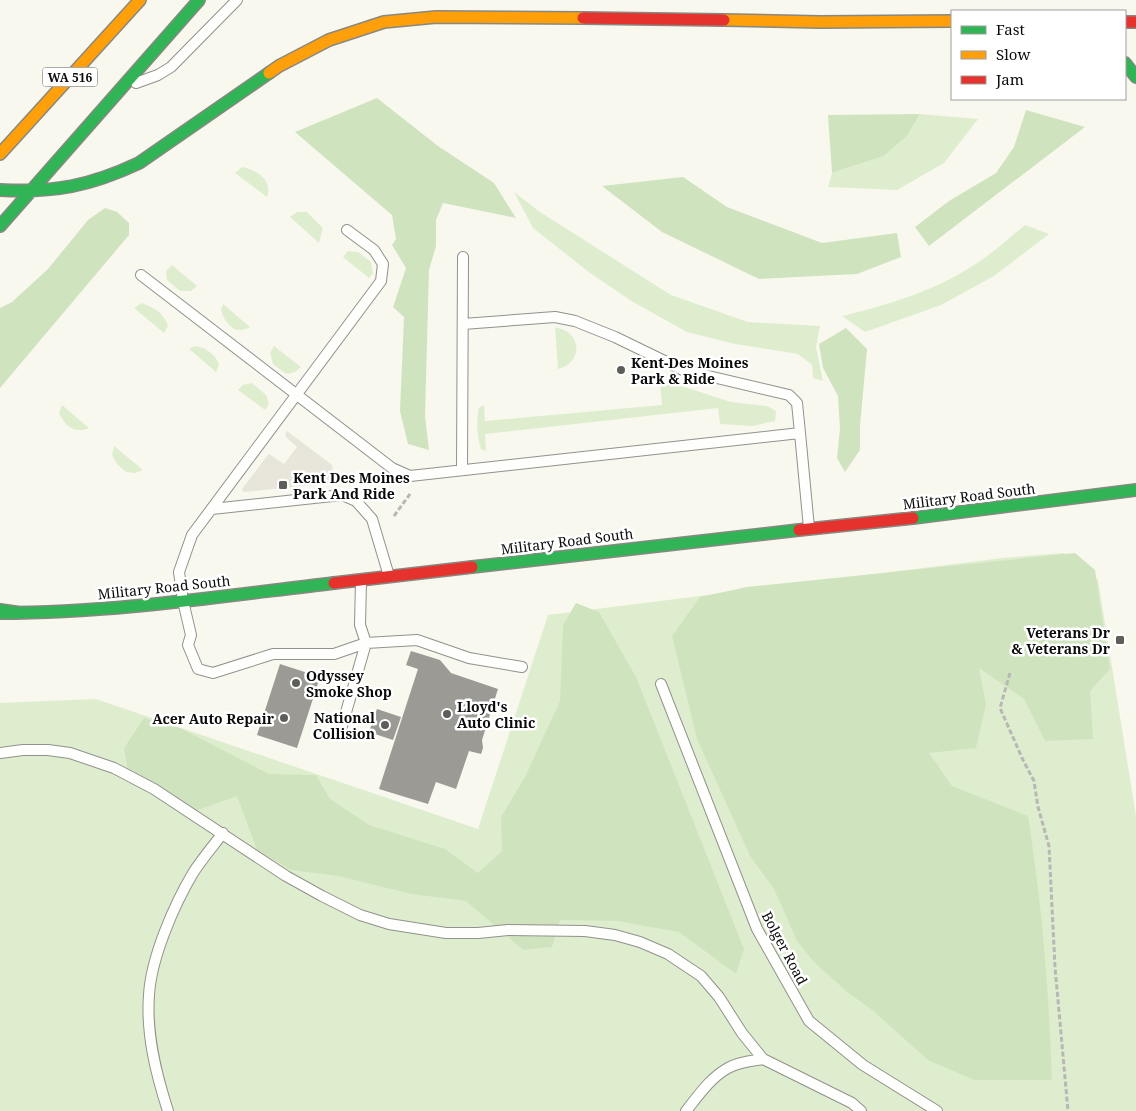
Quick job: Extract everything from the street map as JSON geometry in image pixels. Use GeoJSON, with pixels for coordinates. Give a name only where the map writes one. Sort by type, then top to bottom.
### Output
{"type":"FeatureCollection","features":[{"type":"Feature","properties":{"kind":"main road","name":"WA 516"},"geometry":{"type":"LineString","coordinates":[[0,154],[140,0]]}},
{"type":"Feature","properties":{"kind":"main road","name":"WA 516"},"geometry":{"type":"LineString","coordinates":[[0,226],[199,0]]}},
{"type":"Feature","properties":{"kind":"main road"},"geometry":{"type":"LineString","coordinates":[[0,190],[29,192],[78,187],[116,175],[139,163],[279,66],[329,40],[384,22],[436,17],[820,22],[951,21]]}},
{"type":"Feature","properties":{"kind":"main road"},"geometry":{"type":"LineString","coordinates":[[1126,64],[1136,77]]}},
{"type":"Feature","properties":{"kind":"main road"},"geometry":{"type":"LineString","coordinates":[[0,136],[20,132]]}},
{"type":"Feature","properties":{"kind":"main road","name":"Military Road South"},"geometry":{"type":"LineString","coordinates":[[0,611],[47,613],[140,606],[630,548],[809,530],[1136,490]]}},
{"type":"Feature","properties":{"kind":"lane"},"geometry":{"type":"LineString","coordinates":[[120,88],[158,75],[172,66],[237,0]]}},
{"type":"Feature","properties":{"kind":"lane"},"geometry":{"type":"LineString","coordinates":[[347,230],[374,250],[383,264],[381,281],[192,535],[179,572],[191,635],[188,645],[198,669],[213,673],[273,654],[334,654],[366,643],[418,640],[469,658],[522,667]]}},
{"type":"Feature","properties":{"kind":"lane"},"geometry":{"type":"LineString","coordinates":[[462,470],[463,257]]}},
{"type":"Feature","properties":{"kind":"lane"},"geometry":{"type":"LineString","coordinates":[[141,275],[392,468],[410,476],[800,433]]}},
{"type":"Feature","properties":{"kind":"lane"},"geometry":{"type":"LineString","coordinates":[[463,324],[555,317],[575,321],[615,337],[682,370],[790,395],[797,403],[809,530]]}},
{"type":"Feature","properties":{"kind":"lane"},"geometry":{"type":"LineString","coordinates":[[212,508],[342,496],[356,501],[372,519],[390,577]]}},
{"type":"Feature","properties":{"kind":"lane"},"geometry":{"type":"LineString","coordinates":[[340,733],[366,643],[360,625],[361,580]]}},
{"type":"Feature","properties":{"kind":"lane","name":"Bolger Road"},"geometry":{"type":"LineString","coordinates":[[661,684],[757,929],[809,1021],[863,1065],[937,1111]]}},
{"type":"Feature","properties":{"kind":"lane"},"geometry":{"type":"LineString","coordinates":[[0,753],[23,750],[48,750],[70,753],[114,768],[154,788],[279,871],[322,896],[360,915],[389,924],[446,933],[478,933],[508,930],[585,931],[615,935],[647,945],[668,954],[701,976],[719,997],[742,1033],[763,1059],[852,1103],[861,1111]]}},
{"type":"Feature","properties":{"kind":"lane"},"geometry":{"type":"LineString","coordinates":[[168,1111],[159,1084],[150,1042],[148,994],[154,967],[170,920],[193,873],[223,833]]}},
{"type":"Feature","properties":{"kind":"lane"},"geometry":{"type":"LineString","coordinates":[[686,1111],[709,1082],[728,1068],[745,1062],[763,1059]]}},
{"type":"Feature","properties":{"kind":"path"},"geometry":{"type":"LineString","coordinates":[[394,516],[410,494]]}},
{"type":"Feature","properties":{"kind":"path"},"geometry":{"type":"LineString","coordinates":[[1010,672],[1000,708],[1034,781],[1038,808],[1049,846],[1055,967],[1068,1111]]}},
{"type":"Feature","properties":{"kind":"green space"},"geometry":{"type":"Polygon","coordinates":[[[377,98],[438,146],[494,183],[516,218],[443,203],[436,220],[436,246],[429,270],[425,416],[429,450],[408,444],[400,411],[404,317],[393,307],[406,268],[392,245],[396,239],[392,215],[295,132],[377,98]]]}},
{"type":"Feature","properties":{"kind":"green space"},"geometry":{"type":"Polygon","coordinates":[[[1026,110],[1085,127],[929,246],[915,227],[949,201],[996,173],[1014,147],[1026,110]]]}},
{"type":"Feature","properties":{"kind":"green space"},"geometry":{"type":"Polygon","coordinates":[[[920,114],[978,119],[944,163],[897,190],[828,187],[832,173],[884,156],[907,136],[920,114]]]}},
{"type":"Feature","properties":{"kind":"green space"},"geometry":{"type":"Polygon","coordinates":[[[920,114],[907,136],[884,156],[832,173],[828,115],[920,114]]]}},
{"type":"Feature","properties":{"kind":"green space"},"geometry":{"type":"Polygon","coordinates":[[[242,167],[258,173],[266,181],[268,186],[267,197],[235,173],[242,167]]]}},
{"type":"Feature","properties":{"kind":"green space"},"geometry":{"type":"Polygon","coordinates":[[[683,177],[727,207],[822,243],[897,233],[901,257],[857,274],[759,279],[662,232],[602,186],[683,177]]]}},
{"type":"Feature","properties":{"kind":"green space"},"geometry":{"type":"Polygon","coordinates":[[[514,192],[540,212],[671,295],[748,322],[820,326],[816,347],[823,381],[813,378],[812,365],[798,354],[735,344],[687,332],[633,302],[590,273],[533,228],[514,192]]]}},
{"type":"Feature","properties":{"kind":"green space"},"geometry":{"type":"Polygon","coordinates":[[[105,208],[117,212],[129,223],[129,235],[0,388],[0,308],[12,302],[48,269],[88,220],[105,208]]]}},
{"type":"Feature","properties":{"kind":"green space"},"geometry":{"type":"Polygon","coordinates":[[[297,212],[307,212],[323,228],[319,243],[290,217],[297,212]]]}},
{"type":"Feature","properties":{"kind":"green space"},"geometry":{"type":"Polygon","coordinates":[[[1025,225],[1049,234],[994,276],[941,305],[865,332],[842,316],[893,302],[927,290],[981,261],[1025,225]]]}},
{"type":"Feature","properties":{"kind":"green space"},"geometry":{"type":"Polygon","coordinates":[[[348,251],[358,252],[371,262],[373,273],[369,278],[343,257],[348,251]]]}},
{"type":"Feature","properties":{"kind":"green space"},"geometry":{"type":"Polygon","coordinates":[[[172,265],[197,286],[191,291],[180,291],[167,280],[166,271],[172,265]]]}},
{"type":"Feature","properties":{"kind":"green space"},"geometry":{"type":"Polygon","coordinates":[[[142,303],[155,309],[164,318],[168,326],[164,333],[134,308],[142,303]]]}},
{"type":"Feature","properties":{"kind":"green space"},"geometry":{"type":"Polygon","coordinates":[[[223,304],[250,327],[240,330],[231,327],[225,320],[221,310],[223,304]]]}},
{"type":"Feature","properties":{"kind":"green space"},"geometry":{"type":"Polygon","coordinates":[[[555,327],[570,334],[576,345],[573,360],[558,369],[555,327]]]}},
{"type":"Feature","properties":{"kind":"green space"},"geometry":{"type":"Polygon","coordinates":[[[846,328],[867,349],[860,426],[860,450],[845,472],[837,458],[840,429],[838,396],[823,368],[819,344],[846,328]]]}},
{"type":"Feature","properties":{"kind":"green space"},"geometry":{"type":"Polygon","coordinates":[[[195,346],[203,348],[215,357],[219,364],[216,372],[189,349],[195,346]]]}},
{"type":"Feature","properties":{"kind":"green space"},"geometry":{"type":"Polygon","coordinates":[[[274,346],[301,367],[295,372],[286,374],[273,364],[270,353],[274,346]]]}},
{"type":"Feature","properties":{"kind":"green space"},"geometry":{"type":"Polygon","coordinates":[[[663,380],[731,402],[767,406],[776,411],[775,421],[752,426],[720,424],[718,408],[485,434],[486,451],[481,449],[477,419],[479,408],[484,405],[485,421],[662,405],[660,383],[663,380]]]}},
{"type":"Feature","properties":{"kind":"green space"},"geometry":{"type":"Polygon","coordinates":[[[252,383],[266,395],[269,404],[265,410],[238,390],[243,385],[252,383]]]}},
{"type":"Feature","properties":{"kind":"green space"},"geometry":{"type":"Polygon","coordinates":[[[62,405],[89,428],[79,430],[67,425],[59,413],[62,405]]]}},
{"type":"Feature","properties":{"kind":"green space"},"geometry":{"type":"Polygon","coordinates":[[[114,446],[143,470],[135,473],[126,472],[117,464],[112,455],[114,446]]]}},
{"type":"Feature","properties":{"kind":"green space"},"geometry":{"type":"Polygon","coordinates":[[[1064,553],[1098,580],[1136,816],[1136,1111],[0,1111],[0,703],[96,699],[478,829],[548,615],[1002,558],[1064,553]]]}},
{"type":"Feature","properties":{"kind":"green space"},"geometry":{"type":"Polygon","coordinates":[[[1075,553],[1095,570],[1110,669],[1090,691],[1093,739],[1045,741],[1024,699],[979,668],[986,704],[976,748],[929,753],[952,786],[1028,816],[1033,849],[1044,948],[1052,1080],[974,1080],[928,1060],[872,1010],[846,991],[813,961],[797,941],[774,889],[750,856],[697,739],[672,636],[700,597],[747,587],[1075,553]]]}},
{"type":"Feature","properties":{"kind":"green space"},"geometry":{"type":"Polygon","coordinates":[[[576,603],[599,612],[636,677],[744,949],[736,974],[679,932],[617,921],[560,920],[552,947],[523,950],[466,901],[411,894],[338,876],[291,870],[257,850],[237,796],[195,811],[130,784],[124,748],[144,718],[180,728],[269,774],[316,775],[330,799],[369,825],[445,849],[478,873],[502,851],[501,817],[525,777],[560,701],[563,625],[576,603]]]}},
{"type":"Feature","properties":{"kind":"shaded area"},"geometry":{"type":"Polygon","coordinates":[[[287,431],[332,465],[334,483],[243,492],[242,489],[269,454],[284,464],[297,447],[286,437],[287,431]]]}},
{"type":"Feature","properties":{"kind":"building","name":"Lloyd's Auto Clinic"},"geometry":{"type":"Polygon","coordinates":[[[411,651],[440,660],[451,673],[498,689],[482,740],[483,748],[481,754],[469,751],[456,789],[436,782],[428,804],[379,789],[418,669],[406,665],[411,651]]]}},
{"type":"Feature","properties":{"kind":"building"},"geometry":{"type":"Polygon","coordinates":[[[280,664],[320,677],[297,748],[257,735],[280,664]]]}},
{"type":"Feature","properties":{"kind":"building","name":"National Collision"},"geometry":{"type":"Polygon","coordinates":[[[377,709],[401,717],[393,740],[369,732],[377,709]]]}},
{"type":"Feature","properties":{"kind":"traffic: fast"},"geometry":{"type":"LineString","coordinates":[[0,226],[199,0]]}},
{"type":"Feature","properties":{"kind":"traffic: fast"},"geometry":{"type":"LineString","coordinates":[[1126,64],[1136,77]]}},
{"type":"Feature","properties":{"kind":"traffic: fast"},"geometry":{"type":"LineString","coordinates":[[0,190],[55,189],[88,182],[121,171],[139,163],[269,73]]}},
{"type":"Feature","properties":{"kind":"traffic: fast"},"geometry":{"type":"LineString","coordinates":[[913,518],[1136,490]]}},
{"type":"Feature","properties":{"kind":"traffic: fast"},"geometry":{"type":"LineString","coordinates":[[472,567],[799,530]]}},
{"type":"Feature","properties":{"kind":"traffic: fast"},"geometry":{"type":"LineString","coordinates":[[0,613],[126,607],[334,583]]}},
{"type":"Feature","properties":{"kind":"traffic: fast"},"geometry":{"type":"LineString","coordinates":[[0,610],[21,613]]}},
{"type":"Feature","properties":{"kind":"traffic: slow"},"geometry":{"type":"LineString","coordinates":[[0,154],[140,0]]}},
{"type":"Feature","properties":{"kind":"traffic: slow"},"geometry":{"type":"LineString","coordinates":[[269,73],[329,40],[384,22],[436,17],[583,18]]}},
{"type":"Feature","properties":{"kind":"traffic: slow"},"geometry":{"type":"LineString","coordinates":[[724,20],[820,22],[951,21]]}},
{"type":"Feature","properties":{"kind":"traffic: jam"},"geometry":{"type":"LineString","coordinates":[[583,18],[724,20]]}},
{"type":"Feature","properties":{"kind":"traffic: jam"},"geometry":{"type":"LineString","coordinates":[[1126,22],[1136,22]]}},
{"type":"Feature","properties":{"kind":"traffic: jam"},"geometry":{"type":"LineString","coordinates":[[799,530],[913,518]]}},
{"type":"Feature","properties":{"kind":"traffic: jam"},"geometry":{"type":"LineString","coordinates":[[334,583],[472,567]]}},
{"type":"Feature","properties":{"kind":"place","name":"Kent-Des Moines Park & Ride"},"geometry":{"type":"Point","coordinates":[621,370]}},
{"type":"Feature","properties":{"kind":"place","name":"Kent Des Moines Park And Ride"},"geometry":{"type":"Point","coordinates":[283,485]}},
{"type":"Feature","properties":{"kind":"place","name":"Veterans Dr & Veterans Dr"},"geometry":{"type":"Point","coordinates":[1120,640]}},
{"type":"Feature","properties":{"kind":"place","name":"Odyssey Smoke Shop"},"geometry":{"type":"Point","coordinates":[296,683]}},
{"type":"Feature","properties":{"kind":"place","name":"Lloyd's Auto Clinic"},"geometry":{"type":"Point","coordinates":[447,714]}},
{"type":"Feature","properties":{"kind":"place","name":"Acer Auto Repair"},"geometry":{"type":"Point","coordinates":[284,718]}},
{"type":"Feature","properties":{"kind":"place","name":"National Collision"},"geometry":{"type":"Point","coordinates":[385,725]}}]}
